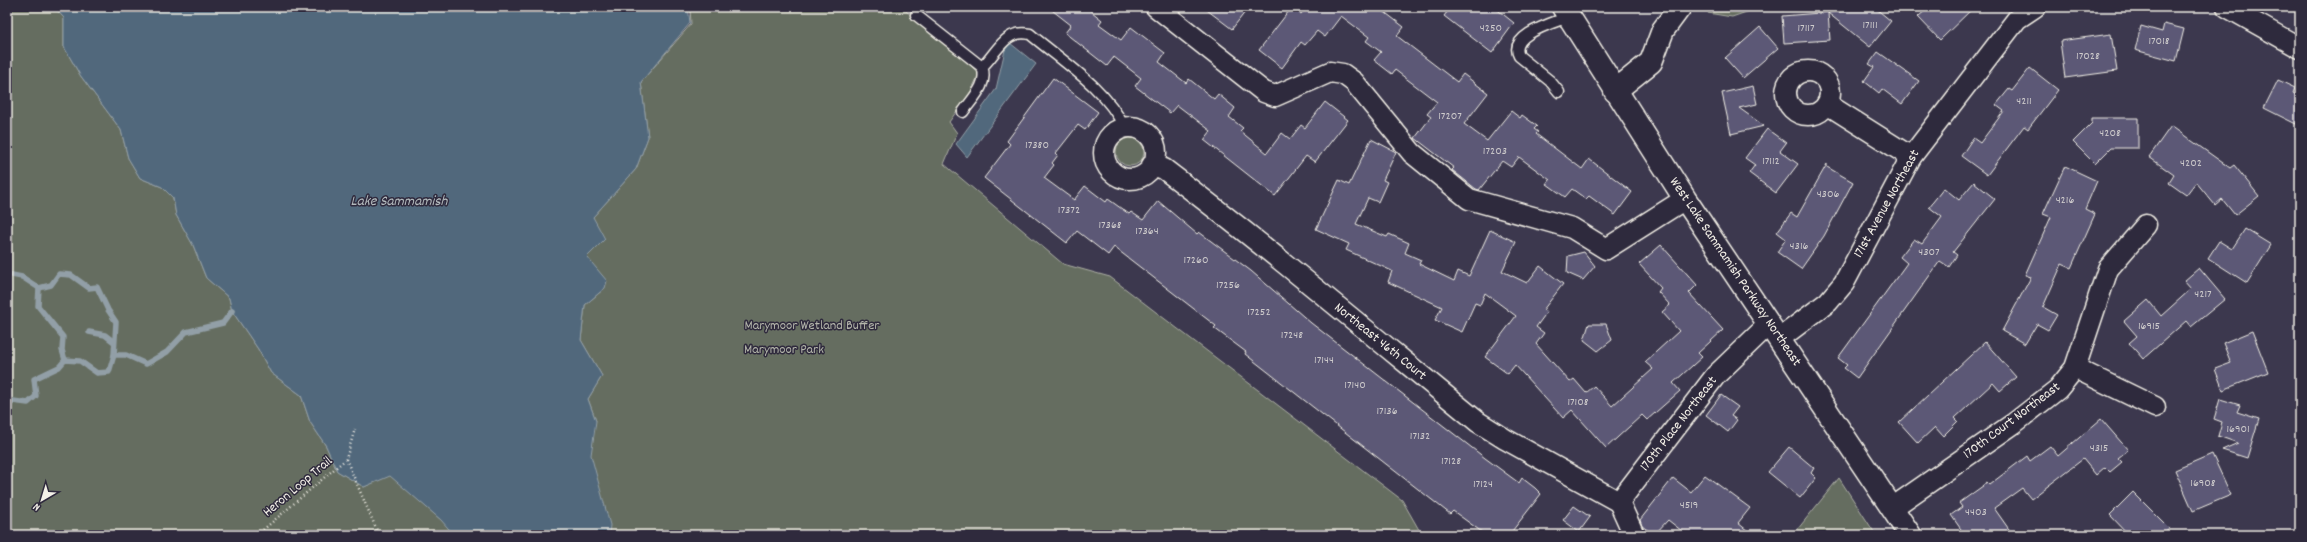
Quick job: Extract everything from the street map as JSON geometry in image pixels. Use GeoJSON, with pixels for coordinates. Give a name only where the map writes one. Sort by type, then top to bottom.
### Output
{"type":"FeatureCollection","features":[{"type":"Feature","properties":{"kind":"main road"},"geometry":{"type":"LineString","coordinates":[[1615,91],[1651,62],[1663,30],[1680,7]]}},
{"type":"Feature","properties":{"kind":"main road","name":"West Lake Sammamish Parkway Northeast"},"geometry":{"type":"LineString","coordinates":[[1565,12],[1685,199],[1910,535]]}},
{"type":"Feature","properties":{"kind":"street"},"geometry":{"type":"LineString","coordinates":[[1156,7],[1264,92],[1275,96],[1330,72],[1343,74],[1354,82],[1412,153],[1469,199],[1572,228],[1606,249],[1685,199]]}},
{"type":"Feature","properties":{"kind":"street","name":"171st Avenue Northeast"},"geometry":{"type":"LineString","coordinates":[[1774,331],[1828,302],[1844,284],[1911,157],[2016,19],[2035,7]]}},
{"type":"Feature","properties":{"kind":"street"},"geometry":{"type":"LineString","coordinates":[[2227,7],[2300,48]]}},
{"type":"Feature","properties":{"kind":"street"},"geometry":{"type":"LineString","coordinates":[[1827,104],[1911,157]]}},
{"type":"Feature","properties":{"kind":"street"},"geometry":{"type":"LineString","coordinates":[[1124,127],[1140,129],[1153,141],[1156,153],[1152,165],[1147,172],[1132,178],[1116,174],[1109,168],[1105,161],[1106,144],[1116,131],[1124,127]]}},
{"type":"Feature","properties":{"kind":"street","name":"Northeast 46th Court"},"geometry":{"type":"LineString","coordinates":[[1152,165],[1164,169],[1242,228],[1278,261],[1478,422],[1505,439],[1619,502]]}},
{"type":"Feature","properties":{"kind":"street","name":"170th Court Northeast"},"geometry":{"type":"LineString","coordinates":[[1892,508],[2013,424],[2058,389],[2075,368],[2108,270],[2146,225]]}},
{"type":"Feature","properties":{"kind":"street","name":"170th Place Northeast"},"geometry":{"type":"LineString","coordinates":[[1619,502],[1716,375],[1774,331]]}},
{"type":"Feature","properties":{"kind":"street"},"geometry":{"type":"LineString","coordinates":[[2075,368],[2155,406]]}},
{"type":"Feature","properties":{"kind":"street"},"geometry":{"type":"LineString","coordinates":[[1619,502],[1634,535]]}},
{"type":"Feature","properties":{"kind":"lane"},"geometry":{"type":"LineString","coordinates":[[1559,92],[1550,81],[1519,56],[1516,51],[1517,43],[1565,12]]}},
{"type":"Feature","properties":{"kind":"lane"},"geometry":{"type":"LineString","coordinates":[[916,15],[982,67],[985,74],[984,83],[963,112]]}},
{"type":"Feature","properties":{"kind":"lane"},"geometry":{"type":"LineString","coordinates":[[982,67],[1008,37],[1018,32],[1030,34],[1087,81],[1117,112],[1124,127]]}},
{"type":"Feature","properties":{"kind":"path","name":"Heron Loop Trail"},"geometry":{"type":"LineString","coordinates":[[257,535],[346,459],[355,429]]}},
{"type":"Feature","properties":{"kind":"path"},"geometry":{"type":"LineString","coordinates":[[346,459],[380,535]]}},
{"type":"Feature","properties":{"kind":"green space","name":"Marymoor Park"},"geometry":{"type":"Polygon","coordinates":[[[7,7],[54,7],[64,18],[64,47],[80,75],[121,130],[128,158],[140,178],[162,187],[173,198],[176,215],[193,245],[206,278],[229,298],[232,311],[258,349],[271,373],[301,395],[310,422],[326,446],[337,471],[364,487],[390,475],[440,519],[596,421],[588,399],[602,376],[581,340],[585,305],[605,288],[587,257],[593,217],[636,169],[648,137],[641,82],[691,24],[690,7],[901,7],[959,54],[979,74],[971,91],[949,122],[957,133],[944,164],[1063,264],[1110,277],[1402,500],[1422,535],[7,535],[7,7]]]}},
{"type":"Feature","properties":{"kind":"green space"},"geometry":{"type":"Polygon","coordinates":[[[1710,7],[1761,7],[1732,17],[1708,13],[1710,7]]]}},
{"type":"Feature","properties":{"kind":"green space"},"geometry":{"type":"Polygon","coordinates":[[[1130,138],[1140,142],[1144,152],[1140,162],[1130,166],[1120,162],[1116,152],[1120,142],[1130,138]]]}},
{"type":"Feature","properties":{"kind":"green space"},"geometry":{"type":"Polygon","coordinates":[[[1839,478],[1876,535],[1793,535],[1839,478]]]}},
{"type":"Feature","properties":{"kind":"water","name":"Lake Sammamish"},"geometry":{"type":"Polygon","coordinates":[[[54,7],[688,7],[690,23],[641,82],[648,137],[636,169],[593,217],[605,239],[587,257],[607,281],[605,288],[585,305],[581,340],[602,376],[588,399],[596,421],[591,455],[610,525],[609,535],[454,535],[441,520],[390,476],[364,487],[337,471],[326,446],[310,422],[301,395],[271,373],[258,349],[232,311],[229,298],[206,278],[193,245],[176,215],[173,198],[162,187],[140,178],[128,158],[121,130],[80,75],[64,47],[64,18],[54,7]]]}},
{"type":"Feature","properties":{"kind":"water"},"geometry":{"type":"Polygon","coordinates":[[[1010,43],[1036,64],[967,157],[956,144],[996,89],[1005,50],[1010,43]]]}},
{"type":"Feature","properties":{"kind":"building"},"geometry":{"type":"Polygon","coordinates":[[[1048,7],[1086,7],[1102,20],[1099,24],[1121,40],[1131,27],[1165,53],[1159,62],[1186,83],[1189,79],[1214,99],[1218,94],[1235,108],[1229,117],[1243,128],[1240,131],[1267,153],[1282,133],[1290,139],[1301,125],[1305,128],[1325,102],[1348,120],[1315,162],[1306,156],[1275,196],[1204,140],[1211,131],[1177,105],[1170,113],[1135,86],[1141,78],[1114,57],[1107,66],[1065,33],[1071,25],[1048,7]]]}},
{"type":"Feature","properties":{"kind":"building"},"geometry":{"type":"Polygon","coordinates":[[[1203,7],[1249,7],[1232,29],[1203,7]]]}},
{"type":"Feature","properties":{"kind":"building"},"geometry":{"type":"Polygon","coordinates":[[[1292,7],[1301,14],[1307,7],[1378,7],[1404,27],[1397,36],[1457,82],[1463,74],[1488,93],[1464,124],[1487,141],[1511,111],[1520,118],[1522,115],[1537,126],[1534,129],[1538,132],[1536,134],[1582,169],[1589,159],[1632,192],[1615,215],[1589,196],[1586,199],[1572,189],[1565,197],[1547,184],[1550,180],[1519,157],[1511,167],[1502,161],[1479,190],[1476,189],[1452,170],[1454,168],[1415,138],[1431,117],[1427,114],[1437,102],[1395,70],[1392,74],[1374,60],[1381,52],[1366,41],[1369,37],[1341,16],[1325,37],[1317,31],[1305,45],[1301,42],[1282,68],[1259,50],[1292,7]]]}},
{"type":"Feature","properties":{"kind":"building"},"geometry":{"type":"Polygon","coordinates":[[[1451,7],[1494,7],[1514,23],[1492,53],[1444,16],[1451,7]]]}},
{"type":"Feature","properties":{"kind":"building"},"geometry":{"type":"Polygon","coordinates":[[[1848,7],[1874,7],[1891,21],[1870,47],[1828,13],[1830,40],[1784,43],[1782,16],[1845,11],[1848,7]]]}},
{"type":"Feature","properties":{"kind":"building"},"geometry":{"type":"Polygon","coordinates":[[[1929,7],[1974,7],[1940,40],[1918,17],[1929,7]]]}},
{"type":"Feature","properties":{"kind":"building"},"geometry":{"type":"Polygon","coordinates":[[[2164,24],[2184,29],[2176,61],[2135,50],[2141,26],[2162,32],[2164,24]]]}},
{"type":"Feature","properties":{"kind":"building"},"geometry":{"type":"Polygon","coordinates":[[[1760,27],[1778,48],[1743,78],[1725,58],[1760,27]]]}},
{"type":"Feature","properties":{"kind":"building"},"geometry":{"type":"Polygon","coordinates":[[[2111,34],[2117,71],[2065,78],[2060,41],[2111,34]]]}},
{"type":"Feature","properties":{"kind":"building"},"geometry":{"type":"Polygon","coordinates":[[[1878,52],[1919,81],[1902,104],[1882,89],[1879,93],[1864,81],[1874,67],[1869,64],[1878,52]]]}},
{"type":"Feature","properties":{"kind":"building"},"geometry":{"type":"Polygon","coordinates":[[[2030,68],[2058,90],[2028,129],[2024,126],[1987,175],[1961,156],[1973,138],[1980,143],[2004,111],[1996,105],[2009,89],[2012,91],[2030,68]]]}},
{"type":"Feature","properties":{"kind":"building"},"geometry":{"type":"Polygon","coordinates":[[[1053,78],[1098,112],[1085,130],[1078,125],[1056,153],[1058,155],[1052,163],[1054,165],[1044,178],[1074,200],[1085,186],[1106,202],[1108,199],[1129,214],[1131,212],[1143,220],[1158,201],[1197,234],[1199,232],[1251,271],[1311,323],[1485,458],[1519,483],[1522,478],[1541,494],[1509,535],[1486,535],[1453,511],[1450,514],[1245,354],[1246,352],[1214,328],[1216,326],[1114,247],[1108,255],[1077,231],[1067,243],[984,178],[1010,144],[1007,141],[1053,78]]]}},
{"type":"Feature","properties":{"kind":"building"},"geometry":{"type":"Polygon","coordinates":[[[2278,80],[2295,88],[2293,93],[2300,97],[2300,126],[2264,108],[2278,80]]]}},
{"type":"Feature","properties":{"kind":"building"},"geometry":{"type":"Polygon","coordinates":[[[1753,86],[1757,104],[1739,108],[1764,126],[1731,134],[1722,93],[1753,86]]]}},
{"type":"Feature","properties":{"kind":"building"},"geometry":{"type":"Polygon","coordinates":[[[2092,118],[2138,118],[2138,148],[2111,148],[2095,164],[2073,142],[2092,123],[2092,118]]]}},
{"type":"Feature","properties":{"kind":"building"},"geometry":{"type":"Polygon","coordinates":[[[2171,126],[2230,168],[2234,165],[2259,196],[2235,215],[2222,199],[2215,205],[2196,182],[2186,195],[2169,183],[2174,175],[2149,157],[2171,126]]]}},
{"type":"Feature","properties":{"kind":"building"},"geometry":{"type":"Polygon","coordinates":[[[1767,129],[1786,143],[1780,151],[1798,164],[1776,193],[1749,173],[1755,165],[1745,158],[1767,129]]]}},
{"type":"Feature","properties":{"kind":"building"},"geometry":{"type":"Polygon","coordinates":[[[1371,139],[1396,152],[1383,180],[1387,182],[1378,202],[1368,198],[1356,224],[1387,237],[1389,234],[1409,243],[1405,253],[1421,260],[1419,264],[1454,281],[1458,271],[1469,276],[1490,230],[1516,242],[1502,271],[1527,283],[1540,266],[1563,284],[1543,310],[1547,312],[1536,327],[1544,333],[1536,344],[1570,382],[1574,379],[1586,393],[1594,386],[1612,406],[1653,369],[1645,362],[1679,331],[1662,312],[1670,305],[1658,292],[1661,288],[1639,264],[1661,245],[1697,285],[1689,293],[1723,330],[1698,353],[1702,357],[1673,383],[1680,391],[1647,420],[1642,415],[1606,448],[1572,410],[1563,418],[1515,365],[1508,374],[1485,357],[1516,316],[1485,293],[1480,305],[1475,303],[1462,332],[1435,320],[1442,307],[1388,282],[1392,271],[1346,250],[1349,244],[1316,229],[1339,180],[1349,185],[1371,139]]]}},
{"type":"Feature","properties":{"kind":"building"},"geometry":{"type":"Polygon","coordinates":[[[1827,164],[1827,167],[1853,182],[1824,236],[1801,269],[1777,252],[1786,239],[1777,232],[1791,213],[1797,217],[1827,164]]]}},
{"type":"Feature","properties":{"kind":"building"},"geometry":{"type":"Polygon","coordinates":[[[2065,166],[2097,181],[2085,209],[2095,214],[2071,268],[2062,264],[2043,307],[2057,315],[2048,330],[2037,324],[2025,344],[2002,331],[2031,277],[2025,275],[2051,217],[2043,214],[2065,166]]]}},
{"type":"Feature","properties":{"kind":"building"},"geometry":{"type":"Polygon","coordinates":[[[1974,182],[1995,199],[1953,252],[1957,255],[1949,267],[1940,261],[1857,378],[1844,368],[1847,365],[1838,358],[1907,263],[1900,257],[1914,239],[1922,244],[1942,217],[1929,207],[1944,188],[1959,200],[1974,182]]]}},
{"type":"Feature","properties":{"kind":"building"},"geometry":{"type":"Polygon","coordinates":[[[2245,229],[2271,245],[2247,283],[2208,258],[2219,241],[2232,249],[2245,229]]]}},
{"type":"Feature","properties":{"kind":"building"},"geometry":{"type":"Polygon","coordinates":[[[1584,252],[1595,266],[1583,280],[1567,273],[1568,256],[1584,252]]]}},
{"type":"Feature","properties":{"kind":"building"},"geometry":{"type":"Polygon","coordinates":[[[2199,268],[2225,299],[2191,327],[2186,321],[2143,359],[2129,343],[2137,336],[2124,321],[2148,300],[2161,316],[2191,289],[2184,281],[2199,268]]]}},
{"type":"Feature","properties":{"kind":"building"},"geometry":{"type":"Polygon","coordinates":[[[1589,324],[1606,324],[1612,340],[1598,351],[1584,340],[1589,324]]]}},
{"type":"Feature","properties":{"kind":"building"},"geometry":{"type":"Polygon","coordinates":[[[2252,331],[2268,372],[2223,390],[2215,369],[2231,363],[2223,343],[2252,331]]]}},
{"type":"Feature","properties":{"kind":"building"},"geometry":{"type":"Polygon","coordinates":[[[1985,342],[2016,377],[2000,391],[1993,383],[1955,418],[1958,421],[1943,436],[1935,427],[1918,443],[1899,422],[1985,342]]]}},
{"type":"Feature","properties":{"kind":"building"},"geometry":{"type":"Polygon","coordinates":[[[1721,395],[1738,407],[1731,416],[1737,420],[1728,432],[1706,415],[1721,395]]]}},
{"type":"Feature","properties":{"kind":"building"},"geometry":{"type":"Polygon","coordinates":[[[2220,399],[2240,405],[2237,412],[2259,419],[2247,458],[2222,450],[2238,443],[2218,436],[2222,422],[2214,419],[2220,399]]]}},
{"type":"Feature","properties":{"kind":"building"},"geometry":{"type":"Polygon","coordinates":[[[2101,419],[2128,450],[2118,458],[2122,462],[2110,472],[2105,467],[2096,475],[2083,459],[2031,499],[2022,488],[1994,508],[2013,535],[1965,535],[1951,515],[1962,507],[1959,503],[1987,483],[1989,485],[2027,456],[2030,461],[2050,446],[2058,456],[2101,419]]]}},
{"type":"Feature","properties":{"kind":"building"},"geometry":{"type":"Polygon","coordinates":[[[1789,447],[1814,468],[1811,473],[1816,478],[1800,498],[1768,472],[1789,447]]]}},
{"type":"Feature","properties":{"kind":"building"},"geometry":{"type":"Polygon","coordinates":[[[2212,454],[2231,495],[2193,511],[2175,470],[2212,454]]]}},
{"type":"Feature","properties":{"kind":"building"},"geometry":{"type":"Polygon","coordinates":[[[1705,475],[1750,508],[1738,523],[1753,535],[1687,535],[1668,520],[1654,535],[1642,526],[1640,520],[1673,478],[1691,492],[1705,475]]]}},
{"type":"Feature","properties":{"kind":"building"},"geometry":{"type":"Polygon","coordinates":[[[2133,492],[2169,528],[2161,535],[2129,535],[2110,515],[2133,492]]]}},
{"type":"Feature","properties":{"kind":"building"},"geometry":{"type":"Polygon","coordinates":[[[1574,506],[1590,517],[1579,532],[1563,520],[1574,506]]]}},
{"type":"Feature","properties":{"kind":"waterway"},"geometry":{"type":"LineString","coordinates":[[7,274],[22,277],[39,288],[38,306],[63,337],[62,350],[65,360]]}},
{"type":"Feature","properties":{"kind":"waterway"},"geometry":{"type":"LineString","coordinates":[[39,288],[51,285],[59,274],[71,275],[89,288],[97,287],[108,310],[116,322],[114,355]]}},
{"type":"Feature","properties":{"kind":"waterway"},"geometry":{"type":"LineString","coordinates":[[7,408],[13,401],[28,403],[36,396],[34,379],[59,367],[65,360],[80,361],[97,373],[109,372],[114,355],[126,355],[146,364],[167,352],[186,332],[223,323],[232,311]]}},
{"type":"Feature","properties":{"kind":"waterway"},"geometry":{"type":"LineString","coordinates":[[89,332],[105,335],[114,342]]}},
{"type":"Feature","properties":{"kind":"park label","name":"Marymoor Wetland Buffer"},"geometry":{"type":"Point","coordinates":[812,326]}}]}
